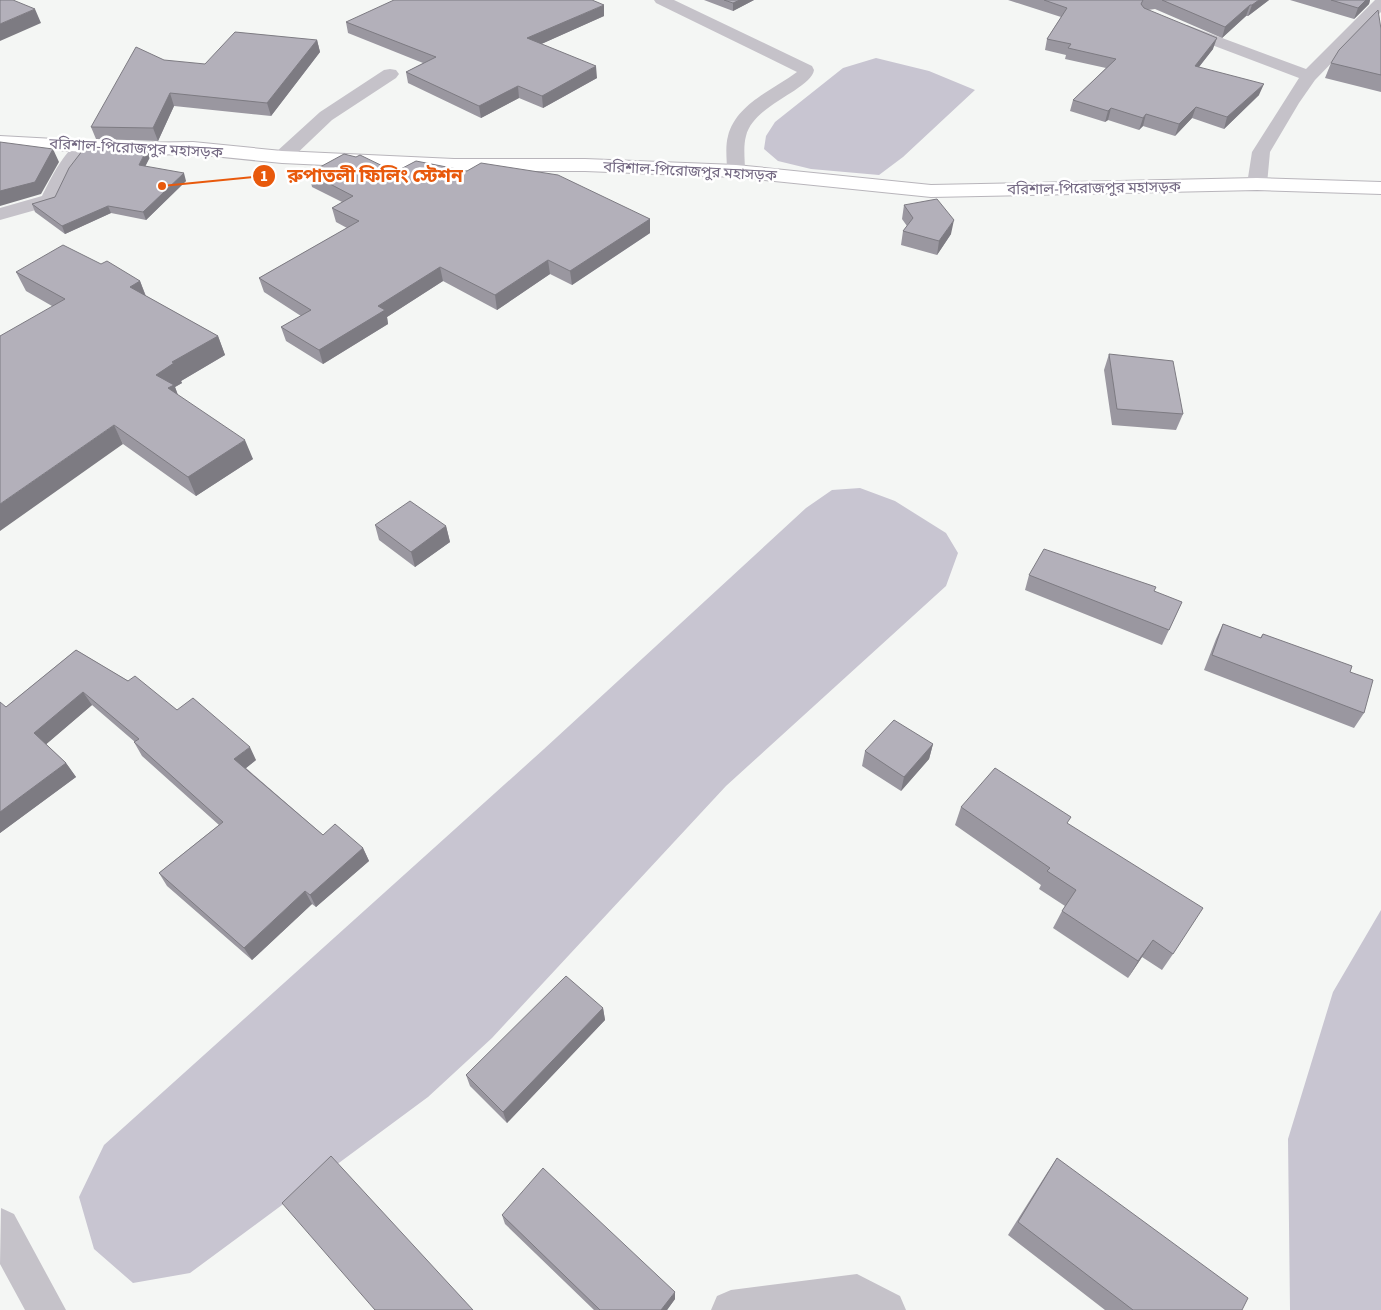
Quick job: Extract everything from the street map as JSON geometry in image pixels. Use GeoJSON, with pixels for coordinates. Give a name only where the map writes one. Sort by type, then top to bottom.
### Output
{"type":"FeatureCollection","features":[{"type":"Feature","properties":{"kind":"highway","name":"বরিশাল-পিরোজপুর মহাসড়ক"},"geometry":{"type":"LineString","coordinates":[[0,141],[128,149],[193,148],[282,157],[454,165],[585,165],[736,171],[931,191],[1257,184],[1381,188]]}},
{"type":"Feature","properties":{"kind":"street"},"geometry":{"type":"LineString","coordinates":[[662,0],[806,70],[805,75],[769,99],[747,117],[737,134],[736,171]]}},
{"type":"Feature","properties":{"kind":"street"},"geometry":{"type":"LineString","coordinates":[[1257,184],[1261,152],[1290,103],[1309,76],[1340,42],[1381,3]]}},
{"type":"Feature","properties":{"kind":"street"},"geometry":{"type":"LineString","coordinates":[[1166,22],[1309,76]]}},
{"type":"Feature","properties":{"kind":"street"},"geometry":{"type":"LineString","coordinates":[[282,157],[326,116],[390,74]]}},
{"type":"Feature","properties":{"kind":"street"},"geometry":{"type":"LineString","coordinates":[[0,214],[50,200],[62,174],[85,145]]}},
{"type":"Feature","properties":{"kind":"street"},"geometry":{"type":"LineString","coordinates":[[1,1227],[46,1310]]}},
{"type":"Feature","properties":{"kind":"street"},"geometry":{"type":"LineString","coordinates":[[731,1310],[857,1294],[886,1310]]}},
{"type":"Feature","properties":{"kind":"shaded area"},"geometry":{"type":"Polygon","coordinates":[[[876,58],[929,71],[975,90],[903,157],[879,175],[811,169],[778,161],[764,149],[766,136],[775,122],[843,68],[876,58]]]}},
{"type":"Feature","properties":{"kind":"shaded area"},"geometry":{"type":"Polygon","coordinates":[[[860,488],[895,501],[946,533],[958,553],[946,586],[726,786],[492,1038],[428,1097],[190,1273],[133,1283],[94,1249],[79,1197],[104,1145],[544,749],[806,508],[832,490],[860,488]]]}},
{"type":"Feature","properties":{"kind":"shaded area"},"geometry":{"type":"Polygon","coordinates":[[[1381,910],[1381,1310],[1290,1310],[1288,1139],[1333,992],[1381,910]]]}},
{"type":"Feature","properties":{"kind":"building"},"geometry":{"type":"Polygon","coordinates":[[[0,0],[13,0],[35,9],[0,24],[0,0]]]}},
{"type":"Feature","properties":{"kind":"building"},"geometry":{"type":"Polygon","coordinates":[[[394,0],[592,0],[604,5],[527,38],[596,66],[542,96],[518,86],[479,106],[406,72],[436,57],[346,22],[394,0]]]}},
{"type":"Feature","properties":{"kind":"building"},"geometry":{"type":"Polygon","coordinates":[[[724,0],[740,0],[733,3],[724,0]]]}},
{"type":"Feature","properties":{"kind":"building"},"geometry":{"type":"Polygon","coordinates":[[[1044,0],[1143,0],[1141,4],[1144,8],[1217,38],[1195,66],[1264,84],[1227,117],[1196,107],[1179,124],[1146,114],[1143,118],[1111,108],[1108,111],[1073,100],[1116,59],[1068,48],[1071,44],[1047,39],[1067,8],[1044,0]]]}},
{"type":"Feature","properties":{"kind":"building"},"geometry":{"type":"Polygon","coordinates":[[[1162,0],[1259,0],[1250,5],[1225,27],[1162,0]]]}},
{"type":"Feature","properties":{"kind":"building"},"geometry":{"type":"Polygon","coordinates":[[[1331,0],[1366,0],[1358,8],[1331,0]]]}},
{"type":"Feature","properties":{"kind":"building"},"geometry":{"type":"Polygon","coordinates":[[[1378,10],[1381,29],[1381,75],[1331,63],[1339,50],[1378,10]]]}},
{"type":"Feature","properties":{"kind":"building"},"geometry":{"type":"Polygon","coordinates":[[[235,32],[317,40],[267,103],[170,93],[153,128],[91,127],[136,47],[164,60],[205,64],[235,32]]]}},
{"type":"Feature","properties":{"kind":"building"},"geometry":{"type":"Polygon","coordinates":[[[0,142],[53,149],[35,182],[0,191],[0,142]]]}},
{"type":"Feature","properties":{"kind":"building"},"geometry":{"type":"Polygon","coordinates":[[[86,146],[147,149],[139,165],[184,173],[143,212],[108,206],[62,226],[32,204],[55,197],[69,168],[86,146]]]}},
{"type":"Feature","properties":{"kind":"building"},"geometry":{"type":"Polygon","coordinates":[[[344,154],[356,157],[360,155],[395,172],[416,161],[467,171],[481,163],[558,175],[650,219],[570,271],[548,260],[495,295],[440,267],[378,306],[385,310],[319,350],[281,327],[311,310],[259,278],[359,221],[332,208],[353,196],[309,173],[344,154]]]}},
{"type":"Feature","properties":{"kind":"building"},"geometry":{"type":"Polygon","coordinates":[[[937,199],[954,220],[939,241],[903,231],[913,218],[904,205],[937,199]]]}},
{"type":"Feature","properties":{"kind":"building"},"geometry":{"type":"Polygon","coordinates":[[[63,245],[101,264],[107,261],[140,281],[130,287],[218,336],[172,362],[174,363],[156,375],[174,385],[168,388],[245,440],[188,477],[114,425],[0,504],[0,336],[65,299],[16,272],[63,245]]]}},
{"type":"Feature","properties":{"kind":"building"},"geometry":{"type":"Polygon","coordinates":[[[1109,354],[1173,361],[1183,414],[1117,409],[1109,354]]]}},
{"type":"Feature","properties":{"kind":"building"},"geometry":{"type":"Polygon","coordinates":[[[410,501],[446,526],[411,552],[375,525],[410,501]]]}},
{"type":"Feature","properties":{"kind":"building"},"geometry":{"type":"Polygon","coordinates":[[[1044,549],[1156,587],[1154,591],[1182,602],[1169,630],[1029,575],[1044,549]]]}},
{"type":"Feature","properties":{"kind":"building"},"geometry":{"type":"Polygon","coordinates":[[[1223,624],[1261,638],[1263,634],[1352,666],[1350,672],[1373,680],[1364,713],[1212,655],[1223,624]]]}},
{"type":"Feature","properties":{"kind":"building"},"geometry":{"type":"Polygon","coordinates":[[[76,650],[128,681],[135,676],[177,710],[193,698],[250,747],[234,759],[323,835],[335,824],[363,848],[310,895],[305,891],[244,948],[159,873],[223,822],[134,742],[139,739],[83,692],[34,733],[66,763],[0,812],[0,702],[6,707],[76,650]]]}},
{"type":"Feature","properties":{"kind":"building"},"geometry":{"type":"Polygon","coordinates":[[[894,720],[933,744],[904,777],[865,751],[894,720]]]}},
{"type":"Feature","properties":{"kind":"building"},"geometry":{"type":"Polygon","coordinates":[[[995,768],[1071,817],[1067,823],[1203,908],[1173,954],[1153,940],[1138,961],[1062,911],[1076,890],[1047,871],[1050,868],[961,807],[995,768]]]}},
{"type":"Feature","properties":{"kind":"building"},"geometry":{"type":"Polygon","coordinates":[[[566,976],[603,1008],[503,1112],[466,1075],[566,976]]]}},
{"type":"Feature","properties":{"kind":"building"},"geometry":{"type":"Polygon","coordinates":[[[331,1156],[473,1310],[375,1310],[282,1203],[331,1156]]]}},
{"type":"Feature","properties":{"kind":"building"},"geometry":{"type":"Polygon","coordinates":[[[1057,1158],[1248,1298],[1242,1310],[1133,1310],[1018,1222],[1057,1158]]]}},
{"type":"Feature","properties":{"kind":"building"},"geometry":{"type":"Polygon","coordinates":[[[543,1168],[675,1292],[661,1310],[600,1310],[502,1215],[543,1168]]]}},
{"type":"Feature","properties":{"kind":"place","name":"রুপাতলী ফিলিং স্টেশন"},"geometry":{"type":"Point","coordinates":[162,186]}}]}
